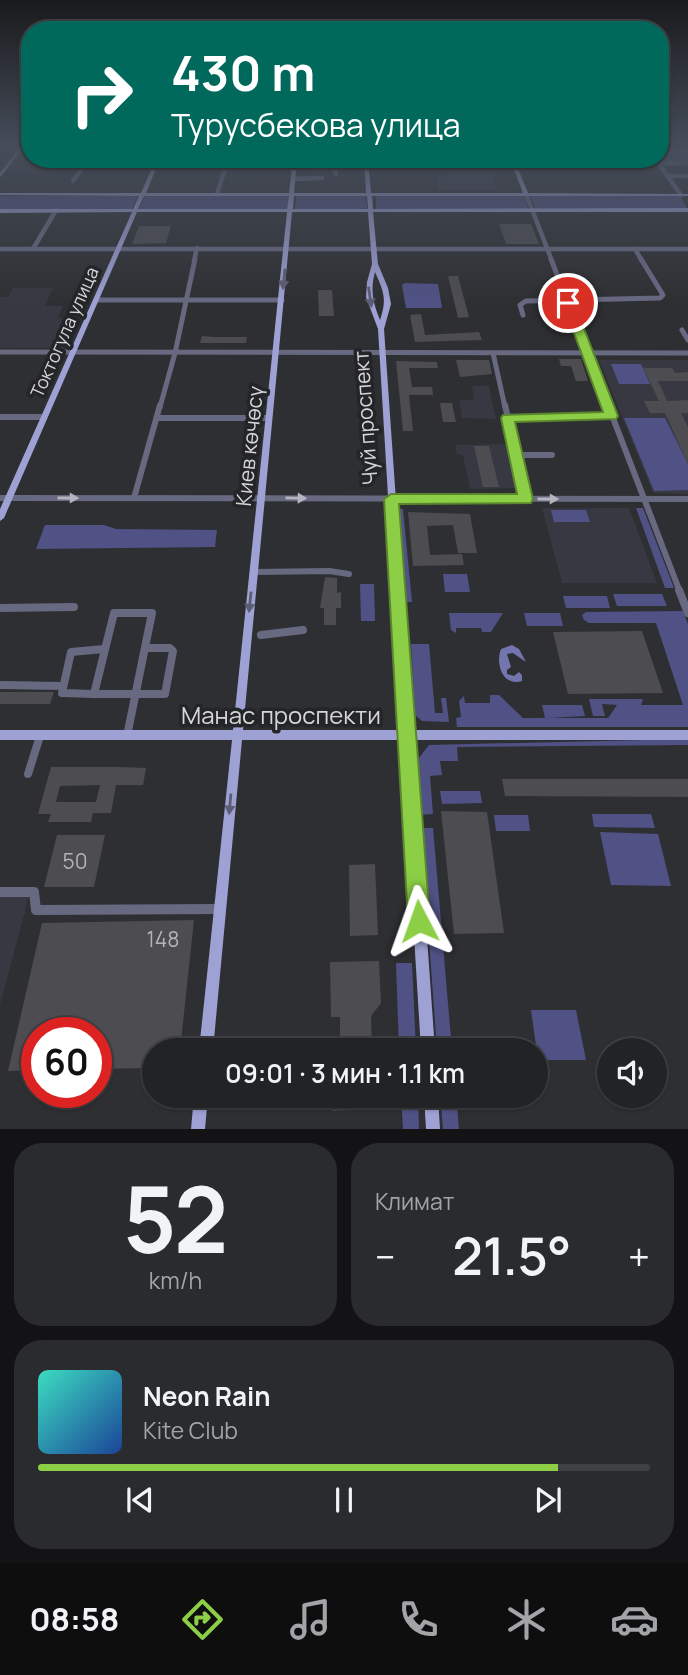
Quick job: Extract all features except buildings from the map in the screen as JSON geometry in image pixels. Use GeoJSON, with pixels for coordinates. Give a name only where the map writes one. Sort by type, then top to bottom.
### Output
{"type":"FeatureCollection","features":[{"type":"Feature","properties":{"kind":"main road","name":"Токтогула улица"},"geometry":{"type":"LineString","coordinates":[[0,518],[4,498],[44,417],[140,199]]}},
{"type":"Feature","properties":{"kind":"main road","name":"Киев көчөсү"},"geometry":{"type":"LineString","coordinates":[[207,1038],[292,199]]}},
{"type":"Feature","properties":{"kind":"main road","name":"Чуй проспект"},"geometry":{"type":"LineString","coordinates":[[370,199],[375,264],[367,288],[369,304],[381,329]]}},
{"type":"Feature","properties":{"kind":"main road"},"geometry":{"type":"LineString","coordinates":[[0,211],[688,210]]}},
{"type":"Feature","properties":{"kind":"main road","name":"Чуй проспект"},"geometry":{"type":"LineString","coordinates":[[375,264],[384,282],[388,304],[381,329],[382,353],[427,1038]]}},
{"type":"Feature","properties":{"kind":"main road","name":"Манас проспекти"},"geometry":{"type":"LineString","coordinates":[[0,735],[688,735]]}},
{"type":"Feature","properties":{"kind":"main road"},"geometry":{"type":"LineString","coordinates":[[198,1129],[200,1108]]}},
{"type":"Feature","properties":{"kind":"main road"},"geometry":{"type":"LineString","coordinates":[[431,1108],[433,1129]]}},
{"type":"Feature","properties":{"kind":"street"},"geometry":{"type":"LineString","coordinates":[[528,199],[688,612]]}},
{"type":"Feature","properties":{"kind":"street"},"geometry":{"type":"LineString","coordinates":[[33,249],[56,211]]}},
{"type":"Feature","properties":{"kind":"street"},"geometry":{"type":"LineString","coordinates":[[134,498],[174,353],[197,248]]}},
{"type":"Feature","properties":{"kind":"street"},"geometry":{"type":"LineString","coordinates":[[0,249],[688,249]]}},
{"type":"Feature","properties":{"kind":"street"},"geometry":{"type":"LineString","coordinates":[[523,315],[520,305],[526,300],[660,298],[663,295],[635,249]]}},
{"type":"Feature","properties":{"kind":"street"},"geometry":{"type":"LineString","coordinates":[[96,300],[282,300]]}},
{"type":"Feature","properties":{"kind":"street"},"geometry":{"type":"LineString","coordinates":[[682,330],[688,340]]}},
{"type":"Feature","properties":{"kind":"street"},"geometry":{"type":"LineString","coordinates":[[0,352],[688,353]]}},
{"type":"Feature","properties":{"kind":"street"},"geometry":{"type":"LineString","coordinates":[[493,353],[526,499]]}},
{"type":"Feature","properties":{"kind":"street"},"geometry":{"type":"LineString","coordinates":[[507,418],[611,416]]}},
{"type":"Feature","properties":{"kind":"street"},"geometry":{"type":"LineString","coordinates":[[0,417],[44,417]]}},
{"type":"Feature","properties":{"kind":"street"},"geometry":{"type":"LineString","coordinates":[[157,418],[269,418]]}},
{"type":"Feature","properties":{"kind":"street"},"geometry":{"type":"LineString","coordinates":[[516,455],[552,455]]}},
{"type":"Feature","properties":{"kind":"street"},"geometry":{"type":"LineString","coordinates":[[4,498],[688,499]]}},
{"type":"Feature","properties":{"kind":"street"},"geometry":{"type":"LineString","coordinates":[[254,572],[330,571],[349,574]]}},
{"type":"Feature","properties":{"kind":"street"},"geometry":{"type":"LineString","coordinates":[[0,608],[74,607]]}},
{"type":"Feature","properties":{"kind":"street"},"geometry":{"type":"LineString","coordinates":[[93,694],[111,617],[119,612],[152,613],[127,736]]}},
{"type":"Feature","properties":{"kind":"street"},"geometry":{"type":"LineString","coordinates":[[261,635],[303,630]]}},
{"type":"Feature","properties":{"kind":"street"},"geometry":{"type":"LineString","coordinates":[[104,649],[71,652],[62,693],[160,695],[167,691],[173,651],[170,648],[146,648]]}},
{"type":"Feature","properties":{"kind":"street"},"geometry":{"type":"LineString","coordinates":[[0,685],[62,685]]}},
{"type":"Feature","properties":{"kind":"street"},"geometry":{"type":"LineString","coordinates":[[28,774],[40,736]]}},
{"type":"Feature","properties":{"kind":"street"},"geometry":{"type":"LineString","coordinates":[[0,892],[34,892],[36,910],[220,909]]}},
{"type":"Feature","properties":{"kind":"shaded area"},"geometry":{"type":"Polygon","coordinates":[[[0,199],[137,199],[132,209],[0,209],[0,199]]]}},
{"type":"Feature","properties":{"kind":"shaded area"},"geometry":{"type":"Polygon","coordinates":[[[144,199],[289,199],[287,209],[139,209],[144,199]]]}},
{"type":"Feature","properties":{"kind":"shaded area"},"geometry":{"type":"Polygon","coordinates":[[[296,199],[366,199],[367,209],[295,209],[296,199]]]}},
{"type":"Feature","properties":{"kind":"shaded area"},"geometry":{"type":"Polygon","coordinates":[[[376,199],[525,199],[529,210],[376,209],[376,199]]]}},
{"type":"Feature","properties":{"kind":"shaded area"},"geometry":{"type":"Polygon","coordinates":[[[531,199],[682,199],[688,210],[536,210],[531,199]]]}},
{"type":"Feature","properties":{"kind":"shaded area"},"geometry":{"type":"Polygon","coordinates":[[[438,284],[442,308],[406,308],[402,285],[438,284]]]}},
{"type":"Feature","properties":{"kind":"shaded area"},"geometry":{"type":"Polygon","coordinates":[[[13,288],[53,288],[45,306],[63,306],[58,318],[77,318],[64,348],[0,348],[0,297],[8,297],[13,288]]]}},
{"type":"Feature","properties":{"kind":"shaded area"},"geometry":{"type":"Polygon","coordinates":[[[599,360],[688,360],[688,494],[653,493],[599,360]]]}},
{"type":"Feature","properties":{"kind":"shaded area"},"geometry":{"type":"Polygon","coordinates":[[[611,364],[641,364],[650,384],[619,384],[611,364]]]}},
{"type":"Feature","properties":{"kind":"shaded area"},"geometry":{"type":"Polygon","coordinates":[[[472,386],[489,386],[496,419],[462,418],[459,400],[474,400],[472,386]]]}},
{"type":"Feature","properties":{"kind":"shaded area"},"geometry":{"type":"Polygon","coordinates":[[[624,418],[665,418],[688,464],[688,490],[654,491],[624,418]]]}},
{"type":"Feature","properties":{"kind":"shaded area"},"geometry":{"type":"Polygon","coordinates":[[[507,444],[518,488],[470,489],[463,455],[457,454],[455,445],[507,444]]]}},
{"type":"Feature","properties":{"kind":"shaded area"},"geometry":{"type":"Polygon","coordinates":[[[542,508],[629,508],[657,583],[562,583],[542,508]]]}},
{"type":"Feature","properties":{"kind":"shaded area"},"geometry":{"type":"Polygon","coordinates":[[[636,508],[643,508],[674,588],[665,588],[636,508]]]}},
{"type":"Feature","properties":{"kind":"shaded area"},"geometry":{"type":"Polygon","coordinates":[[[398,509],[403,509],[412,602],[405,602],[398,509]]]}},
{"type":"Feature","properties":{"kind":"shaded area"},"geometry":{"type":"Polygon","coordinates":[[[551,510],[586,510],[590,522],[554,522],[551,510]]]}},
{"type":"Feature","properties":{"kind":"shaded area"},"geometry":{"type":"Polygon","coordinates":[[[45,525],[217,530],[215,547],[36,549],[45,525]]]}},
{"type":"Feature","properties":{"kind":"shaded area"},"geometry":{"type":"Polygon","coordinates":[[[443,574],[467,574],[470,592],[445,592],[443,574]]]}},
{"type":"Feature","properties":{"kind":"shaded area"},"geometry":{"type":"Polygon","coordinates":[[[360,584],[374,584],[375,621],[361,621],[360,584]]]}},
{"type":"Feature","properties":{"kind":"shaded area"},"geometry":{"type":"Polygon","coordinates":[[[613,594],[662,594],[667,606],[617,606],[613,594]]]}},
{"type":"Feature","properties":{"kind":"shaded area"},"geometry":{"type":"Polygon","coordinates":[[[563,596],[607,596],[610,608],[566,608],[563,596]]]}},
{"type":"Feature","properties":{"kind":"shaded area"},"geometry":{"type":"Polygon","coordinates":[[[683,611],[688,624],[688,727],[457,727],[456,718],[461,717],[459,701],[464,696],[465,703],[490,703],[490,695],[499,695],[523,718],[545,718],[542,705],[582,705],[585,716],[549,718],[608,718],[617,705],[602,704],[605,716],[593,716],[589,699],[643,699],[641,705],[683,705],[656,623],[589,623],[582,615],[586,612],[683,611]]]}},
{"type":"Feature","properties":{"kind":"shaded area"},"geometry":{"type":"Polygon","coordinates":[[[449,613],[503,613],[491,632],[482,632],[481,628],[456,628],[456,633],[451,630],[449,613]]]}},
{"type":"Feature","properties":{"kind":"shaded area"},"geometry":{"type":"Polygon","coordinates":[[[524,613],[560,613],[563,626],[527,626],[524,613]]]}},
{"type":"Feature","properties":{"kind":"shaded area"},"geometry":{"type":"Polygon","coordinates":[[[411,644],[429,644],[435,713],[443,713],[441,698],[446,698],[449,722],[422,721],[415,715],[411,644]]]}},
{"type":"Feature","properties":{"kind":"shaded area"},"geometry":{"type":"Polygon","coordinates":[[[512,645],[519,649],[526,662],[513,653],[507,654],[511,667],[507,674],[514,676],[519,672],[522,681],[510,681],[500,667],[501,649],[512,645]]]}},
{"type":"Feature","properties":{"kind":"shaded area"},"geometry":{"type":"Polygon","coordinates":[[[688,739],[688,745],[457,747],[458,761],[440,761],[442,775],[430,776],[433,814],[419,815],[415,763],[429,745],[688,739]]]}},
{"type":"Feature","properties":{"kind":"shaded area"},"geometry":{"type":"Polygon","coordinates":[[[440,791],[480,791],[482,803],[442,804],[440,791]]]}},
{"type":"Feature","properties":{"kind":"shaded area"},"geometry":{"type":"Polygon","coordinates":[[[592,814],[651,814],[655,828],[594,827],[592,814]]]}},
{"type":"Feature","properties":{"kind":"shaded area"},"geometry":{"type":"Polygon","coordinates":[[[494,815],[528,815],[530,831],[496,831],[494,815]]]}},
{"type":"Feature","properties":{"kind":"shaded area"},"geometry":{"type":"Polygon","coordinates":[[[421,828],[433,828],[451,1038],[436,1038],[421,828]]]}},
{"type":"Feature","properties":{"kind":"shaded area"},"geometry":{"type":"Polygon","coordinates":[[[600,832],[658,834],[671,886],[611,885],[600,832]]]}},
{"type":"Feature","properties":{"kind":"shaded area"},"geometry":{"type":"Polygon","coordinates":[[[0,896],[29,896],[0,1005],[0,896]]]}},
{"type":"Feature","properties":{"kind":"shaded area"},"geometry":{"type":"Polygon","coordinates":[[[396,963],[412,963],[415,1038],[399,1038],[396,963]]]}},
{"type":"Feature","properties":{"kind":"shaded area"},"geometry":{"type":"Polygon","coordinates":[[[531,1010],[576,1010],[586,1060],[548,1060],[548,1038],[535,1038],[531,1010]]]}},
{"type":"Feature","properties":{"kind":"shaded area"},"geometry":{"type":"Polygon","coordinates":[[[402,1108],[418,1108],[419,1129],[403,1129],[402,1108]]]}},
{"type":"Feature","properties":{"kind":"shaded area"},"geometry":{"type":"Polygon","coordinates":[[[441,1108],[457,1108],[459,1129],[443,1129],[441,1108]]]}},
{"type":"Feature","properties":{"kind":"route"},"geometry":{"type":"LineString","coordinates":[[419,921],[391,499],[526,499],[507,418],[611,416],[568,303]]}}]}
